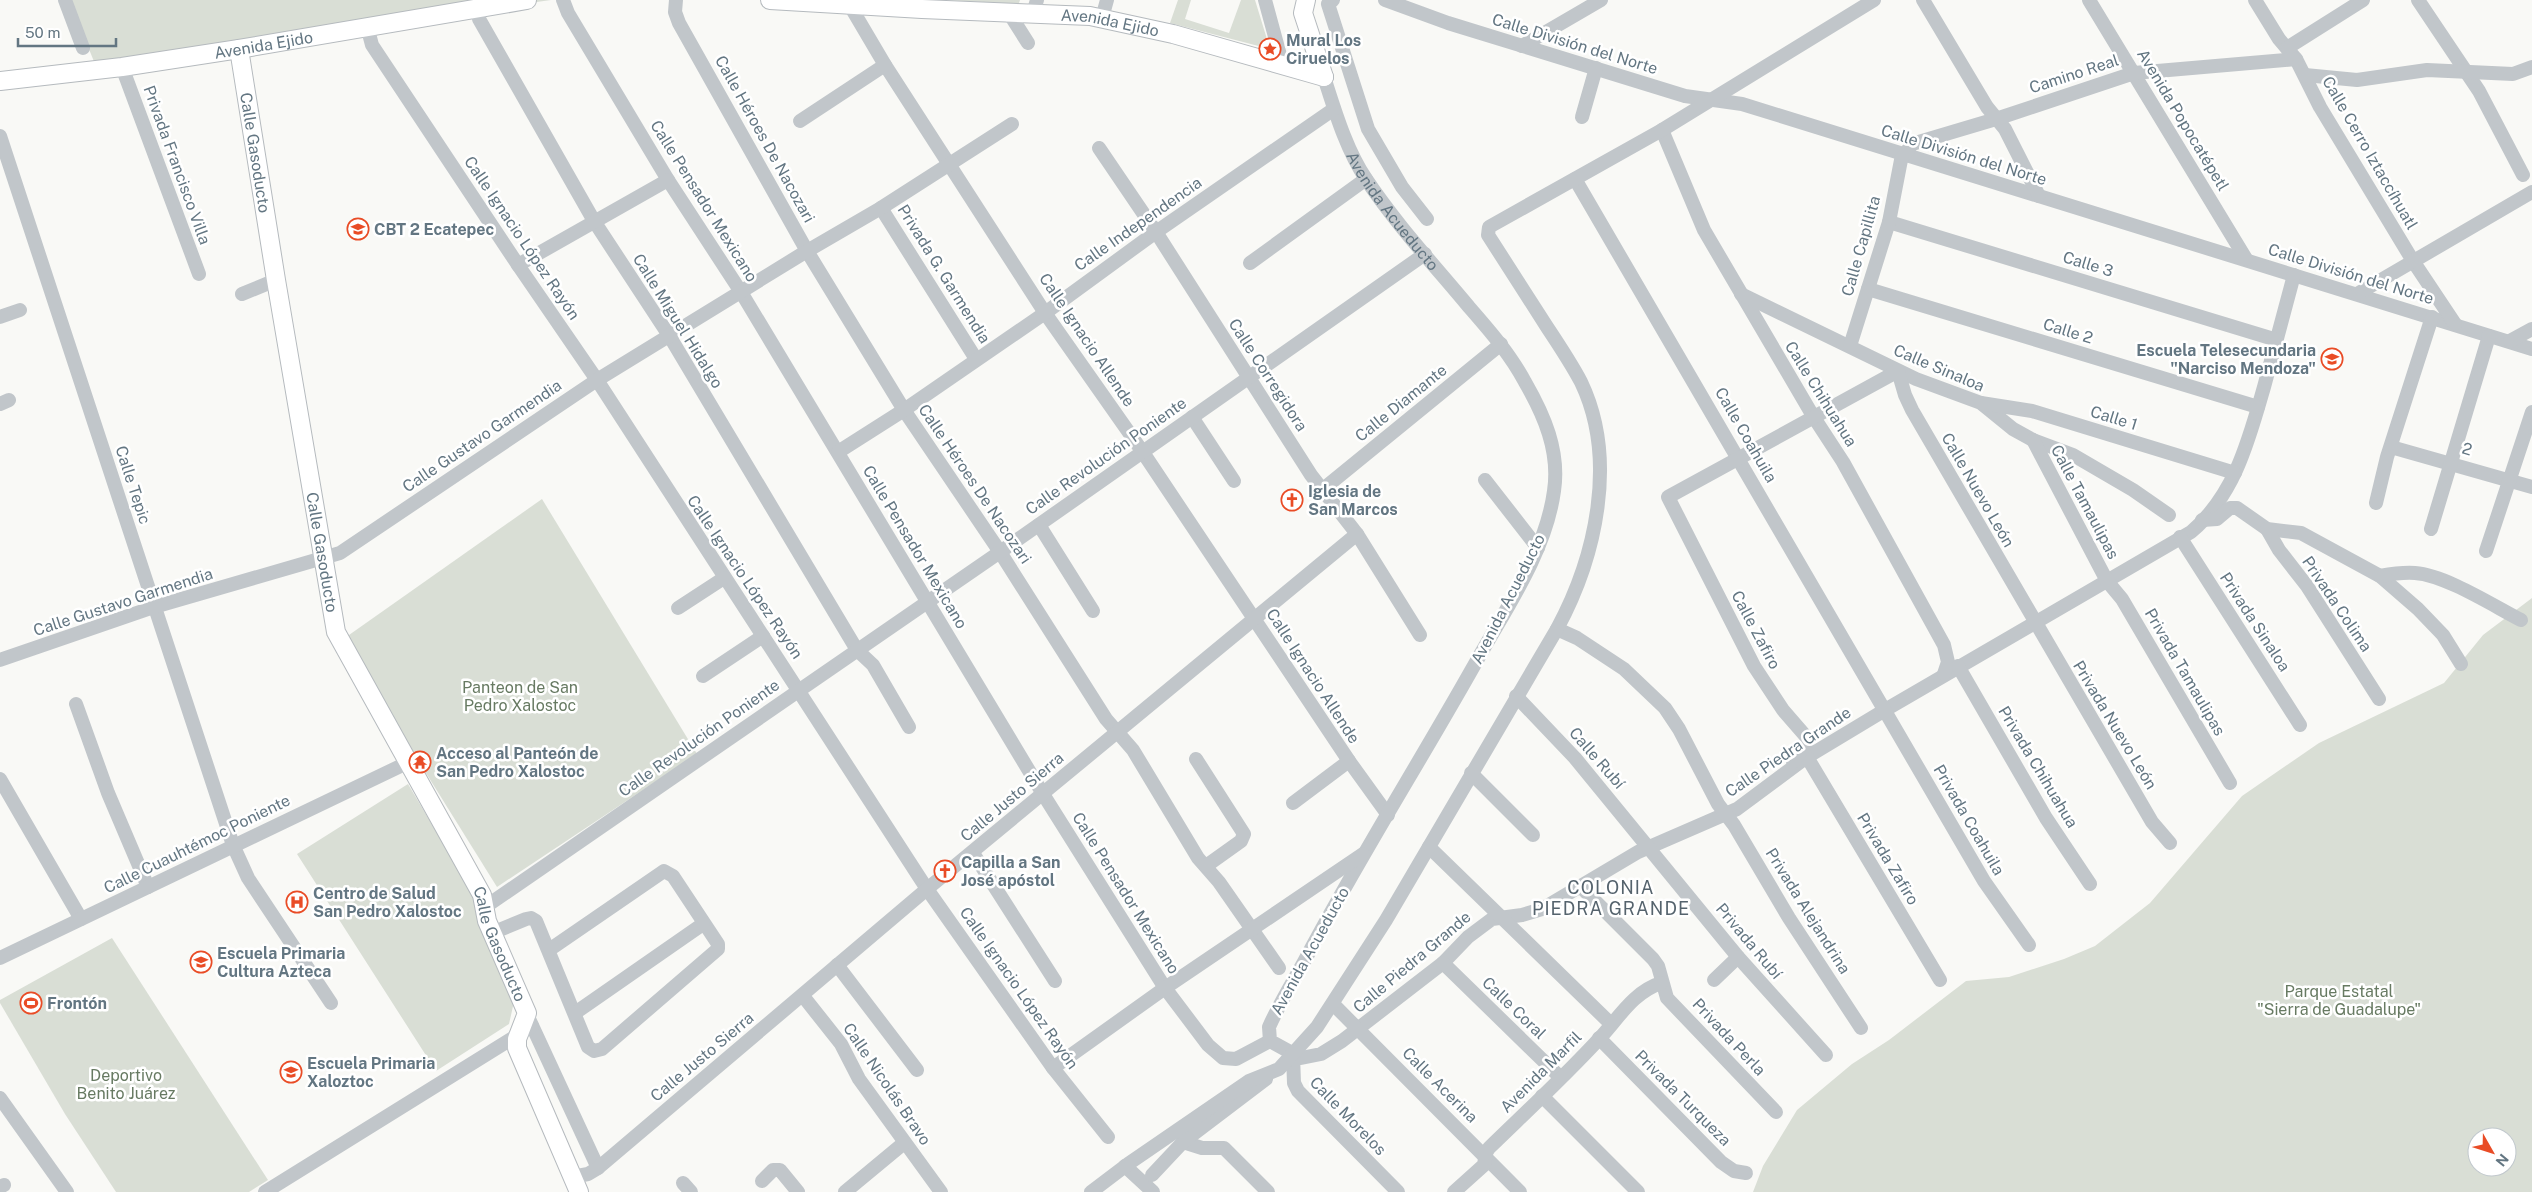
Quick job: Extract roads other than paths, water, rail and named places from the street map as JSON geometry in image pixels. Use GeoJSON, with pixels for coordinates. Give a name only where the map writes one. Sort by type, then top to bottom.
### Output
{"type":"FeatureCollection","features":[{"type":"Feature","properties":{"kind":"main road","name":"Avenida Ejido"},"geometry":{"type":"LineString","coordinates":[[0,80],[122,67],[527,0]]}},
{"type":"Feature","properties":{"kind":"main road","name":"Avenida Ejido"},"geometry":{"type":"LineString","coordinates":[[770,0],[923,5],[1009,12],[1035,7],[1102,18],[1173,34],[1324,78]]}},
{"type":"Feature","properties":{"kind":"main road","name":"Avenida Acueducto"},"geometry":{"type":"LineString","coordinates":[[1306,0],[1304,13],[1324,78]]}},
{"type":"Feature","properties":{"kind":"main road","name":"Calle Gasoducto"},"geometry":{"type":"LineString","coordinates":[[239,49],[336,632],[340,643],[409,762],[482,895],[487,921],[525,1025],[517,1048],[576,1184]]}},
{"type":"Feature","properties":{"kind":"street"},"geometry":{"type":"LineString","coordinates":[[65,0],[83,48]]}},
{"type":"Feature","properties":{"kind":"street","name":"Calle Pensador Mexicano"},"geometry":{"type":"LineString","coordinates":[[564,0],[568,13],[668,180],[741,292],[1043,794],[1165,988],[1208,1045],[1223,1058],[1236,1059],[1270,1040]]}},
{"type":"Feature","properties":{"kind":"street","name":"Calle Héroes De Nacozari"},"geometry":{"type":"LineString","coordinates":[[676,0],[675,12],[679,23],[807,251],[904,410],[1000,552],[1106,719],[1133,750],[1198,858],[1206,866],[1279,968]]}},
{"type":"Feature","properties":{"kind":"street"},"geometry":{"type":"LineString","coordinates":[[1102,18],[1107,0]]}},
{"type":"Feature","properties":{"kind":"street"},"geometry":{"type":"LineString","coordinates":[[1265,0],[1283,66]]}},
{"type":"Feature","properties":{"kind":"street","name":"Avenida Acueducto"},"geometry":{"type":"LineString","coordinates":[[1333,0],[1328,4],[1368,129],[1398,180],[1427,220]]}},
{"type":"Feature","properties":{"kind":"street","name":"Calle División del Norte"},"geometry":{"type":"LineString","coordinates":[[1385,0],[1522,46],[1685,96],[1742,104],[2532,349]]}},
{"type":"Feature","properties":{"kind":"street"},"geometry":{"type":"LineString","coordinates":[[1522,46],[1601,0]]}},
{"type":"Feature","properties":{"kind":"street"},"geometry":{"type":"LineString","coordinates":[[1152,1174],[1184,1142],[1293,1055],[1334,1005],[1556,629],[1580,579],[1597,512],[1600,462],[1598,440],[1592,412],[1581,382],[1488,235],[1487,230],[1490,226],[1662,130],[1874,0]]}},
{"type":"Feature","properties":{"kind":"street"},"geometry":{"type":"LineString","coordinates":[[1923,0],[1996,119],[2005,129],[2039,196]]}},
{"type":"Feature","properties":{"kind":"street","name":"Avenida Popocatépetl"},"geometry":{"type":"LineString","coordinates":[[2089,0],[2246,259]]}},
{"type":"Feature","properties":{"kind":"street","name":"Calle Cerro Iztaccíhuatl"},"geometry":{"type":"LineString","coordinates":[[2255,0],[2292,53],[2320,107],[2414,261],[2455,324]]}},
{"type":"Feature","properties":{"kind":"street"},"geometry":{"type":"LineString","coordinates":[[2292,53],[2364,0]]}},
{"type":"Feature","properties":{"kind":"street"},"geometry":{"type":"LineString","coordinates":[[2418,0],[2466,71],[2504,136],[2523,175]]}},
{"type":"Feature","properties":{"kind":"street","name":"Calle Ignacio Allende"},"geometry":{"type":"LineString","coordinates":[[849,4],[885,65],[1045,313],[1142,451],[1349,761],[1388,814]]}},
{"type":"Feature","properties":{"kind":"street","name":"Calle Miguel Hidalgo"},"geometry":{"type":"LineString","coordinates":[[478,7],[479,19],[594,221],[670,337],[857,650],[873,665],[909,727]]}},
{"type":"Feature","properties":{"kind":"street"},"geometry":{"type":"LineString","coordinates":[[1009,12],[1028,43]]}},
{"type":"Feature","properties":{"kind":"street","name":"Calle Ignacio López Rayón"},"geometry":{"type":"LineString","coordinates":[[367,26],[372,45],[597,380],[928,890],[1053,1068],[1108,1138]]}},
{"type":"Feature","properties":{"kind":"street","name":"Camino Real"},"geometry":{"type":"LineString","coordinates":[[1904,155],[1912,144],[1918,141],[1996,119],[2134,73],[2292,53]]}},
{"type":"Feature","properties":{"kind":"street"},"geometry":{"type":"LineString","coordinates":[[800,121],[885,65]]}},
{"type":"Feature","properties":{"kind":"street","name":"Privada Francisco Villa"},"geometry":{"type":"LineString","coordinates":[[122,67],[199,274]]}},
{"type":"Feature","properties":{"kind":"street"},"geometry":{"type":"LineString","coordinates":[[2305,75],[2357,80],[2427,70],[2513,74],[2532,67]]}},
{"type":"Feature","properties":{"kind":"street"},"geometry":{"type":"LineString","coordinates":[[1582,117],[1596,68]]}},
{"type":"Feature","properties":{"kind":"street","name":"Avenida Acueducto"},"geometry":{"type":"LineString","coordinates":[[1270,1040],[1268,1033],[1271,1021],[1328,916],[1466,680],[1538,548],[1552,507],[1555,487],[1553,449],[1543,417],[1525,382],[1501,344],[1425,254],[1366,179],[1352,154],[1324,78]]}},
{"type":"Feature","properties":{"kind":"street","name":"Calle Independencia"},"geometry":{"type":"LineString","coordinates":[[838,452],[904,410],[1045,313],[1156,232],[1334,109]]}},
{"type":"Feature","properties":{"kind":"street","name":"Calle Gustavo Garmendia"},"geometry":{"type":"LineString","coordinates":[[0,660],[154,608],[340,553],[597,380],[670,337],[807,251],[881,208],[1012,124]]}},
{"type":"Feature","properties":{"kind":"street","name":"Calle Chihuahua"},"geometry":{"type":"LineString","coordinates":[[1662,130],[1698,216],[1741,294],[1842,462],[1944,645],[1948,662],[1944,674]]}},
{"type":"Feature","properties":{"kind":"street","name":"Calle Tepic"},"geometry":{"type":"LineString","coordinates":[[0,136],[233,845],[248,878],[331,1003]]}},
{"type":"Feature","properties":{"kind":"street","name":"Calle Corregidora"},"geometry":{"type":"LineString","coordinates":[[1099,148],[1156,232],[1322,490],[1357,534],[1420,636]]}},
{"type":"Feature","properties":{"kind":"street","name":"Calle Capillita"},"geometry":{"type":"LineString","coordinates":[[1850,346],[1889,222],[1904,155]]}},
{"type":"Feature","properties":{"kind":"street"},"geometry":{"type":"LineString","coordinates":[[1250,263],[1366,179]]}},
{"type":"Feature","properties":{"kind":"street","name":"Calle Coahuila"},"geometry":{"type":"LineString","coordinates":[[1575,179],[1885,710]]}},
{"type":"Feature","properties":{"kind":"street"},"geometry":{"type":"LineString","coordinates":[[518,265],[668,180]]}},
{"type":"Feature","properties":{"kind":"street"},"geometry":{"type":"LineString","coordinates":[[2357,294],[2532,192]]}},
{"type":"Feature","properties":{"kind":"street","name":"Privada G. Garmendia"},"geometry":{"type":"LineString","coordinates":[[881,208],[976,359]]}},
{"type":"Feature","properties":{"kind":"street","name":"Calle 3"},"geometry":{"type":"LineString","coordinates":[[1889,222],[2277,340]]}},
{"type":"Feature","properties":{"kind":"street","name":"Calle Revolución Poniente"},"geometry":{"type":"LineString","coordinates":[[485,908],[1039,525],[1425,254]]}},
{"type":"Feature","properties":{"kind":"street"},"geometry":{"type":"LineString","coordinates":[[2202,520],[2235,473],[2250,438],[2294,275]]}},
{"type":"Feature","properties":{"kind":"street"},"geometry":{"type":"LineString","coordinates":[[242,294],[276,280]]}},
{"type":"Feature","properties":{"kind":"street","name":"Calle 2"},"geometry":{"type":"LineString","coordinates":[[1868,289],[2258,407]]}},
{"type":"Feature","properties":{"kind":"street","name":"Calle Sinaloa"},"geometry":{"type":"LineString","coordinates":[[1741,294],[1898,371],[1981,403],[2013,429],[2033,440],[2073,456],[2133,490],[2168,515]]}},
{"type":"Feature","properties":{"kind":"street"},"geometry":{"type":"LineString","coordinates":[[0,317],[20,310]]}},
{"type":"Feature","properties":{"kind":"street"},"geometry":{"type":"LineString","coordinates":[[2376,503],[2391,447],[2432,317]]}},
{"type":"Feature","properties":{"kind":"street"},"geometry":{"type":"LineString","coordinates":[[2510,341],[2532,328]]}},
{"type":"Feature","properties":{"kind":"street"},"geometry":{"type":"LineString","coordinates":[[2431,529],[2489,336]]}},
{"type":"Feature","properties":{"kind":"street","name":"Calle Diamante"},"geometry":{"type":"LineString","coordinates":[[1322,490],[1501,344]]}},
{"type":"Feature","properties":{"kind":"street"},"geometry":{"type":"LineString","coordinates":[[1739,458],[1898,371]]}},
{"type":"Feature","properties":{"kind":"street","name":"Calle Nuevo León"},"geometry":{"type":"LineString","coordinates":[[1898,371],[1905,396],[1912,410],[2035,623]]}},
{"type":"Feature","properties":{"kind":"street","name":"Calle 1"},"geometry":{"type":"LineString","coordinates":[[1981,403],[2032,411],[2235,473]]}},
{"type":"Feature","properties":{"kind":"street"},"geometry":{"type":"LineString","coordinates":[[2486,551],[2532,412]]}},
{"type":"Feature","properties":{"kind":"street"},"geometry":{"type":"LineString","coordinates":[[1192,417],[1234,481]]}},
{"type":"Feature","properties":{"kind":"street","name":"Calle Tamaulipas"},"geometry":{"type":"LineString","coordinates":[[2033,440],[2107,581]]}},
{"type":"Feature","properties":{"kind":"street","name":"2"},"geometry":{"type":"LineString","coordinates":[[2391,447],[2532,487]]}},
{"type":"Feature","properties":{"kind":"street","name":"Calle Zafiro"},"geometry":{"type":"LineString","coordinates":[[1739,458],[1668,497],[1754,666],[1782,710],[1809,740],[1793,761],[1791,770]]}},
{"type":"Feature","properties":{"kind":"street"},"geometry":{"type":"LineString","coordinates":[[1485,480],[1538,548]]}},
{"type":"Feature","properties":{"kind":"street"},"geometry":{"type":"LineString","coordinates":[[2202,520],[2217,518],[2234,507],[2267,528],[2301,533],[2380,576],[2418,609],[2443,635],[2460,664]]}},
{"type":"Feature","properties":{"kind":"street","name":"Calle Piedra Grande"},"geometry":{"type":"LineString","coordinates":[[1293,1055],[1301,1058],[1321,1054],[1359,1028],[1443,963],[1474,932],[1492,919],[1502,916],[1530,914],[1542,909],[1648,846],[1688,832],[1724,813],[1737,809],[1807,757],[1944,674],[2191,532],[2202,520]]}},
{"type":"Feature","properties":{"kind":"street"},"geometry":{"type":"LineString","coordinates":[[1039,525],[1093,610]]}},
{"type":"Feature","properties":{"kind":"street","name":"Privada Colima"},"geometry":{"type":"LineString","coordinates":[[2267,528],[2279,550],[2307,586],[2379,699]]}},
{"type":"Feature","properties":{"kind":"street","name":"Calle Justo Sierra"},"geometry":{"type":"LineString","coordinates":[[576,1184],[598,1168],[803,996],[837,965],[1118,733],[1254,617],[1357,534]]}},
{"type":"Feature","properties":{"kind":"street","name":"Privada Sinaloa"},"geometry":{"type":"LineString","coordinates":[[2180,537],[2300,725]]}},
{"type":"Feature","properties":{"kind":"street"},"geometry":{"type":"LineString","coordinates":[[2380,576],[2414,572],[2425,574],[2521,620]]}},
{"type":"Feature","properties":{"kind":"street"},"geometry":{"type":"LineString","coordinates":[[678,608],[724,578]]}},
{"type":"Feature","properties":{"kind":"street","name":"Privada Tamaulipas"},"geometry":{"type":"LineString","coordinates":[[2107,581],[2122,599],[2230,783]]}},
{"type":"Feature","properties":{"kind":"street","name":"Privada Nuevo León"},"geometry":{"type":"LineString","coordinates":[[2035,623],[2152,822],[2170,842]]}},
{"type":"Feature","properties":{"kind":"street","name":"Privada Alejandrina"},"geometry":{"type":"LineString","coordinates":[[1556,629],[1577,638],[1624,669],[1665,708],[1679,729],[1724,813],[1734,825],[1789,918],[1861,1028]]}},
{"type":"Feature","properties":{"kind":"street"},"geometry":{"type":"LineString","coordinates":[[702,676],[763,636]]}},
{"type":"Feature","properties":{"kind":"street","name":"Privada Chihuahua"},"geometry":{"type":"LineString","coordinates":[[1958,666],[2046,818],[2090,884]]}},
{"type":"Feature","properties":{"kind":"street","name":"Calle Rubí"},"geometry":{"type":"LineString","coordinates":[[1516,696],[1575,758],[1648,846]]}},
{"type":"Feature","properties":{"kind":"street"},"geometry":{"type":"LineString","coordinates":[[76,704],[108,793],[148,887]]}},
{"type":"Feature","properties":{"kind":"street","name":"Privada Coahuila"},"geometry":{"type":"LineString","coordinates":[[1885,710],[1984,881],[2029,944]]}},
{"type":"Feature","properties":{"kind":"street","name":"Privada Zafiro"},"geometry":{"type":"LineString","coordinates":[[1807,757],[1940,980]]}},
{"type":"Feature","properties":{"kind":"street"},"geometry":{"type":"LineString","coordinates":[[1196,759],[1244,834],[1241,841],[1206,866]]}},
{"type":"Feature","properties":{"kind":"street"},"geometry":{"type":"LineString","coordinates":[[1293,803],[1349,761]]}},
{"type":"Feature","properties":{"kind":"street","name":"Calle Cuauhtémoc Poniente"},"geometry":{"type":"LineString","coordinates":[[4,957],[233,845],[409,762]]}},
{"type":"Feature","properties":{"kind":"street"},"geometry":{"type":"LineString","coordinates":[[1471,773],[1533,835]]}},
{"type":"Feature","properties":{"kind":"street"},"geometry":{"type":"LineString","coordinates":[[0,779],[82,919]]}},
{"type":"Feature","properties":{"kind":"street","name":"Privada Rubí"},"geometry":{"type":"LineString","coordinates":[[1648,846],[1738,957],[1826,1056]]}},
{"type":"Feature","properties":{"kind":"street"},"geometry":{"type":"LineString","coordinates":[[1428,847],[1502,916],[1610,1023]]}},
{"type":"Feature","properties":{"kind":"street"},"geometry":{"type":"LineString","coordinates":[[1053,1068],[1165,988],[1366,852]]}},
{"type":"Feature","properties":{"kind":"street"},"geometry":{"type":"LineString","coordinates":[[973,853],[1055,981]]}},
{"type":"Feature","properties":{"kind":"street"},"geometry":{"type":"LineString","coordinates":[[492,933],[526,919],[534,919],[549,950],[588,1047],[594,1051],[602,1049],[715,953],[718,944],[673,876],[666,872],[660,872],[549,950]]}},
{"type":"Feature","properties":{"kind":"street","name":"Privada Perla"},"geometry":{"type":"LineString","coordinates":[[1580,886],[1653,959],[1658,966],[1661,984],[1667,998],[1776,1112]]}},
{"type":"Feature","properties":{"kind":"street"},"geometry":{"type":"LineString","coordinates":[[575,1013],[703,924]]}},
{"type":"Feature","properties":{"kind":"street"},"geometry":{"type":"LineString","coordinates":[[0,942],[4,957]]}},
{"type":"Feature","properties":{"kind":"street"},"geometry":{"type":"LineString","coordinates":[[1714,980],[1738,957]]}},
{"type":"Feature","properties":{"kind":"street","name":"Calle Coral"},"geometry":{"type":"LineString","coordinates":[[1443,963],[1560,1077]]}},
{"type":"Feature","properties":{"kind":"street"},"geometry":{"type":"LineString","coordinates":[[837,965],[917,1070]]}},
{"type":"Feature","properties":{"kind":"street","name":"Avenida Marfil"},"geometry":{"type":"LineString","coordinates":[[1454,1192],[1480,1170],[1486,1160],[1486,1153],[1489,1148],[1600,1038],[1610,1023],[1643,992],[1661,984]]}},
{"type":"Feature","properties":{"kind":"street","name":"Calle Nicolás Bravo"},"geometry":{"type":"LineString","coordinates":[[803,996],[841,1044],[859,1079],[904,1143],[942,1192]]}},
{"type":"Feature","properties":{"kind":"street","name":"Calle Acerina"},"geometry":{"type":"LineString","coordinates":[[1334,1005],[1473,1143],[1486,1160],[1520,1192]]}},
{"type":"Feature","properties":{"kind":"street"},"geometry":{"type":"LineString","coordinates":[[265,1192],[525,1025]]}},
{"type":"Feature","properties":{"kind":"street","name":"Calle Gasoducto"},"geometry":{"type":"LineString","coordinates":[[525,1025],[598,1168]]}},
{"type":"Feature","properties":{"kind":"street","name":"Privada Turqueza"},"geometry":{"type":"LineString","coordinates":[[1600,1038],[1721,1162],[1734,1171],[1746,1173]]}},
{"type":"Feature","properties":{"kind":"street"},"geometry":{"type":"LineString","coordinates":[[1270,1040],[1293,1055]]}},
{"type":"Feature","properties":{"kind":"street","name":"Calle Morelos"},"geometry":{"type":"LineString","coordinates":[[1293,1055],[1294,1083],[1298,1091],[1398,1192]]}},
{"type":"Feature","properties":{"kind":"street"},"geometry":{"type":"LineString","coordinates":[[1091,1192],[1125,1166],[1249,1081],[1274,1072]]}},
{"type":"Feature","properties":{"kind":"street"},"geometry":{"type":"LineString","coordinates":[[1542,1096],[1638,1192]]}},
{"type":"Feature","properties":{"kind":"street"},"geometry":{"type":"LineString","coordinates":[[0,1098],[68,1192]]}},
{"type":"Feature","properties":{"kind":"street"},"geometry":{"type":"LineString","coordinates":[[1184,1142],[1198,1148],[1224,1148],[1268,1192]]}},
{"type":"Feature","properties":{"kind":"street"},"geometry":{"type":"LineString","coordinates":[[845,1192],[904,1143]]}},
{"type":"Feature","properties":{"kind":"street"},"geometry":{"type":"LineString","coordinates":[[1125,1166],[1153,1192]]}},
{"type":"Feature","properties":{"kind":"street"},"geometry":{"type":"LineString","coordinates":[[762,1181],[773,1170],[780,1170],[798,1192]]}},
{"type":"Feature","properties":{"kind":"place","name":"Mural Los Ciruelos"},"geometry":{"type":"Point","coordinates":[1270,49]}},
{"type":"Feature","properties":{"kind":"place","name":"CBT 2 Ecatepec"},"geometry":{"type":"Point","coordinates":[358,229]}},
{"type":"Feature","properties":{"kind":"place","name":"Escuela Telesecundaria \"Narciso Mendoza\""},"geometry":{"type":"Point","coordinates":[2332,359]}},
{"type":"Feature","properties":{"kind":"place","name":"Iglesia de San Marcos"},"geometry":{"type":"Point","coordinates":[1292,500]}},
{"type":"Feature","properties":{"kind":"place","name":"Acceso al Panteón de San Pedro Xalostoc"},"geometry":{"type":"Point","coordinates":[420,762]}},
{"type":"Feature","properties":{"kind":"place","name":"Capilla a San José apóstol"},"geometry":{"type":"Point","coordinates":[945,871]}},
{"type":"Feature","properties":{"kind":"place","name":"Centro de Salud San Pedro Xalostoc"},"geometry":{"type":"Point","coordinates":[297,902]}},
{"type":"Feature","properties":{"kind":"place","name":"Escuela Primaria Cultura Azteca"},"geometry":{"type":"Point","coordinates":[201,962]}},
{"type":"Feature","properties":{"kind":"place","name":"Frontón"},"geometry":{"type":"Point","coordinates":[31,1003]}},
{"type":"Feature","properties":{"kind":"place","name":"Escuela Primaria Xaloztoc"},"geometry":{"type":"Point","coordinates":[291,1072]}},
{"type":"Feature","properties":{"kind":"district","name":"COLONIA PIEDRA GRANDE"},"geometry":{"type":"Point","coordinates":[1611,898]}},
{"type":"Feature","properties":{"kind":"park label","name":"Panteon de San Pedro Xalostoc"},"geometry":{"type":"Point","coordinates":[520,696]}},
{"type":"Feature","properties":{"kind":"park label","name":"Parque Estatal \"Sierra de Guadalupe\""},"geometry":{"type":"Point","coordinates":[2339,1000]}},
{"type":"Feature","properties":{"kind":"park label","name":"Deportivo Benito Juárez"},"geometry":{"type":"Point","coordinates":[126,1084]}}]}
